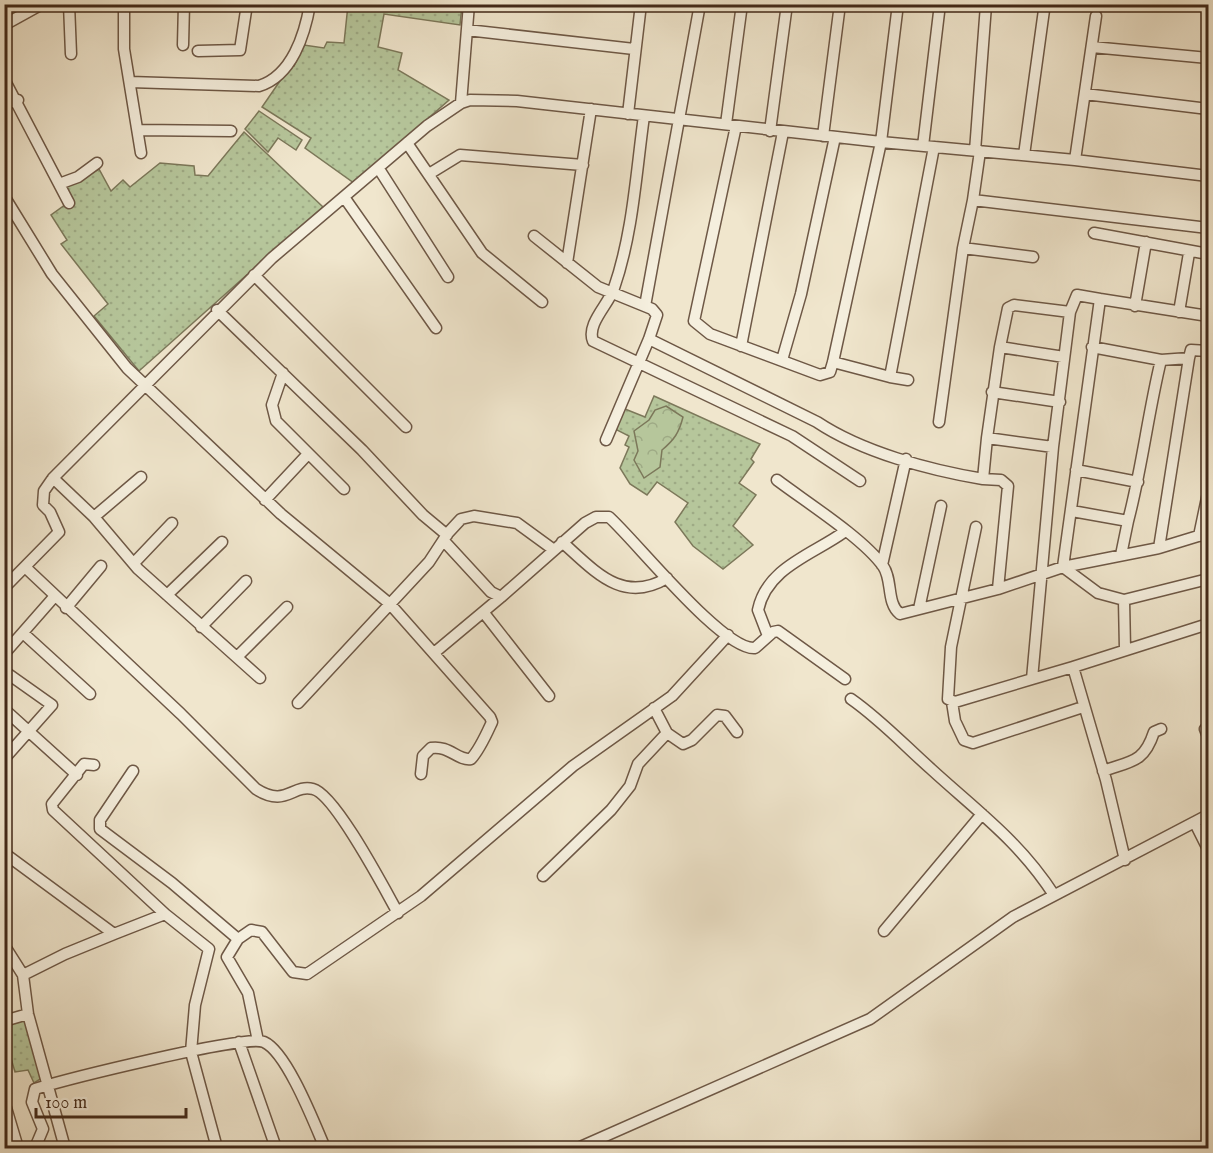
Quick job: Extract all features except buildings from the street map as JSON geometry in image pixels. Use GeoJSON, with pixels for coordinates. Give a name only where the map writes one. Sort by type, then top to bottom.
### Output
{"type":"FeatureCollection","features":[{"type":"Feature","properties":{"kind":"street"},"geometry":{"type":"LineString","coordinates":[[69,4],[71,54]]}},
{"type":"Feature","properties":{"kind":"street"},"geometry":{"type":"LineString","coordinates":[[124,4],[124,49],[141,153]]}},
{"type":"Feature","properties":{"kind":"street"},"geometry":{"type":"LineString","coordinates":[[183,45],[184,4]]}},
{"type":"Feature","properties":{"kind":"street"},"geometry":{"type":"LineString","coordinates":[[198,51],[240,50],[247,4]]}},
{"type":"Feature","properties":{"kind":"street"},"geometry":{"type":"LineString","coordinates":[[130,82],[259,86],[267,84],[286,65],[298,46],[304,33],[309,4]]}},
{"type":"Feature","properties":{"kind":"street"},"geometry":{"type":"LineString","coordinates":[[461,103],[469,4]]}},
{"type":"Feature","properties":{"kind":"street"},"geometry":{"type":"LineString","coordinates":[[628,114],[641,4]]}},
{"type":"Feature","properties":{"kind":"street"},"geometry":{"type":"LineString","coordinates":[[645,306],[700,4]]}},
{"type":"Feature","properties":{"kind":"street"},"geometry":{"type":"LineString","coordinates":[[742,4],[731,125],[694,321],[711,334],[820,375],[830,372],[833,362],[881,142],[898,4]]}},
{"type":"Feature","properties":{"kind":"street"},"geometry":{"type":"LineString","coordinates":[[770,131],[787,4]]}},
{"type":"Feature","properties":{"kind":"street"},"geometry":{"type":"LineString","coordinates":[[823,136],[840,4]]}},
{"type":"Feature","properties":{"kind":"street"},"geometry":{"type":"LineString","coordinates":[[890,377],[928,146],[940,4]]}},
{"type":"Feature","properties":{"kind":"street"},"geometry":{"type":"LineString","coordinates":[[4,25],[36,5]]}},
{"type":"Feature","properties":{"kind":"street"},"geometry":{"type":"LineString","coordinates":[[939,422],[963,248],[973,200],[986,5]]}},
{"type":"Feature","properties":{"kind":"street"},"geometry":{"type":"LineString","coordinates":[[1024,155],[1044,10]]}},
{"type":"Feature","properties":{"kind":"street"},"geometry":{"type":"LineString","coordinates":[[1075,160],[1096,16]]}},
{"type":"Feature","properties":{"kind":"street"},"geometry":{"type":"LineString","coordinates":[[467,30],[634,49]]}},
{"type":"Feature","properties":{"kind":"street"},"geometry":{"type":"LineString","coordinates":[[1092,47],[1209,58]]}},
{"type":"Feature","properties":{"kind":"street"},"geometry":{"type":"LineString","coordinates":[[4,79],[18,100],[69,203]]}},
{"type":"Feature","properties":{"kind":"street"},"geometry":{"type":"LineString","coordinates":[[1085,94],[1209,109]]}},
{"type":"Feature","properties":{"kind":"street"},"geometry":{"type":"LineString","coordinates":[[4,588],[59,532],[50,512],[43,505],[44,491],[53,478],[254,275],[407,143],[461,103],[485,98],[770,131],[1075,160],[1209,176]]}},
{"type":"Feature","properties":{"kind":"street"},"geometry":{"type":"LineString","coordinates":[[4,104],[18,100]]}},
{"type":"Feature","properties":{"kind":"street"},"geometry":{"type":"LineString","coordinates":[[567,263],[591,109]]}},
{"type":"Feature","properties":{"kind":"street"},"geometry":{"type":"LineString","coordinates":[[644,116],[622,264],[612,293],[592,328],[591,337],[596,344],[792,436],[860,481]]}},
{"type":"Feature","properties":{"kind":"street"},"geometry":{"type":"LineString","coordinates":[[139,130],[231,131]]}},
{"type":"Feature","properties":{"kind":"street"},"geometry":{"type":"LineString","coordinates":[[741,346],[783,132]]}},
{"type":"Feature","properties":{"kind":"street"},"geometry":{"type":"LineString","coordinates":[[782,360],[801,294],[835,137]]}},
{"type":"Feature","properties":{"kind":"street"},"geometry":{"type":"LineString","coordinates":[[407,143],[482,252],[542,302]]}},
{"type":"Feature","properties":{"kind":"street"},"geometry":{"type":"LineString","coordinates":[[429,174],[460,155],[583,165]]}},
{"type":"Feature","properties":{"kind":"street"},"geometry":{"type":"LineString","coordinates":[[59,184],[78,177],[97,163]]}},
{"type":"Feature","properties":{"kind":"street"},"geometry":{"type":"LineString","coordinates":[[379,169],[448,277]]}},
{"type":"Feature","properties":{"kind":"street"},"geometry":{"type":"LineString","coordinates":[[4,196],[52,274],[145,387],[265,500],[390,604],[492,722],[483,735],[479,750],[471,759],[464,759],[446,748],[431,748],[423,756],[421,774]]}},
{"type":"Feature","properties":{"kind":"street"},"geometry":{"type":"LineString","coordinates":[[344,197],[436,328]]}},
{"type":"Feature","properties":{"kind":"street"},"geometry":{"type":"LineString","coordinates":[[973,200],[1209,228]]}},
{"type":"Feature","properties":{"kind":"street"},"geometry":{"type":"LineString","coordinates":[[1094,233],[1146,242],[1189,253],[1209,254]]}},
{"type":"Feature","properties":{"kind":"street"},"geometry":{"type":"LineString","coordinates":[[534,237],[598,287],[645,306],[657,315],[606,440]]}},
{"type":"Feature","properties":{"kind":"street"},"geometry":{"type":"LineString","coordinates":[[1135,306],[1146,242]]}},
{"type":"Feature","properties":{"kind":"street"},"geometry":{"type":"LineString","coordinates":[[963,248],[1034,257]]}},
{"type":"Feature","properties":{"kind":"street"},"geometry":{"type":"LineString","coordinates":[[1179,312],[1189,253]]}},
{"type":"Feature","properties":{"kind":"street"},"geometry":{"type":"LineString","coordinates":[[254,275],[406,427]]}},
{"type":"Feature","properties":{"kind":"street"},"geometry":{"type":"LineString","coordinates":[[1032,679],[1053,447],[1070,312],[1077,296],[1209,316]]}},
{"type":"Feature","properties":{"kind":"street"},"geometry":{"type":"LineString","coordinates":[[1063,567],[1100,298]]}},
{"type":"Feature","properties":{"kind":"street"},"geometry":{"type":"LineString","coordinates":[[983,479],[992,392],[1005,312],[1010,305],[1070,312]]}},
{"type":"Feature","properties":{"kind":"street"},"geometry":{"type":"LineString","coordinates":[[217,310],[362,450],[445,538],[491,592],[501,597]]}},
{"type":"Feature","properties":{"kind":"street"},"geometry":{"type":"LineString","coordinates":[[649,339],[817,422],[838,436],[930,468],[983,479],[1001,480],[1008,486],[998,589]]}},
{"type":"Feature","properties":{"kind":"street"},"geometry":{"type":"LineString","coordinates":[[1000,347],[1064,357]]}},
{"type":"Feature","properties":{"kind":"street"},"geometry":{"type":"LineString","coordinates":[[1092,347],[1161,360],[1190,358]]}},
{"type":"Feature","properties":{"kind":"street"},"geometry":{"type":"LineString","coordinates":[[1159,548],[1191,350],[1209,351]]}},
{"type":"Feature","properties":{"kind":"street"},"geometry":{"type":"LineString","coordinates":[[1121,555],[1138,482],[1150,405],[1161,360]]}},
{"type":"Feature","properties":{"kind":"street"},"geometry":{"type":"LineString","coordinates":[[833,362],[908,380]]}},
{"type":"Feature","properties":{"kind":"street"},"geometry":{"type":"LineString","coordinates":[[283,373],[274,399],[273,414],[276,421],[344,489]]}},
{"type":"Feature","properties":{"kind":"street"},"geometry":{"type":"LineString","coordinates":[[992,392],[1059,402]]}},
{"type":"Feature","properties":{"kind":"street"},"geometry":{"type":"LineString","coordinates":[[987,438],[1053,447]]}},
{"type":"Feature","properties":{"kind":"street"},"geometry":{"type":"LineString","coordinates":[[265,500],[308,454]]}},
{"type":"Feature","properties":{"kind":"street"},"geometry":{"type":"LineString","coordinates":[[906,459],[882,565],[895,610],[904,614],[998,589],[1063,567],[1159,548],[1204,535],[1209,493]]}},
{"type":"Feature","properties":{"kind":"street"},"geometry":{"type":"LineString","coordinates":[[1076,470],[1138,482]]}},
{"type":"Feature","properties":{"kind":"street"},"geometry":{"type":"LineString","coordinates":[[94,517],[141,477]]}},
{"type":"Feature","properties":{"kind":"street"},"geometry":{"type":"LineString","coordinates":[[53,478],[94,517],[134,563],[167,595],[260,678]]}},
{"type":"Feature","properties":{"kind":"street"},"geometry":{"type":"LineString","coordinates":[[777,480],[882,565]]}},
{"type":"Feature","properties":{"kind":"street"},"geometry":{"type":"LineString","coordinates":[[919,609],[941,506]]}},
{"type":"Feature","properties":{"kind":"street"},"geometry":{"type":"LineString","coordinates":[[1072,512],[1128,522]]}},
{"type":"Feature","properties":{"kind":"street"},"geometry":{"type":"LineString","coordinates":[[298,704],[429,561],[461,519],[474,516],[517,523],[623,587],[646,588],[667,578]]}},
{"type":"Feature","properties":{"kind":"street"},"geometry":{"type":"LineString","coordinates":[[434,653],[484,613],[558,546],[596,517],[609,517],[697,609],[728,635],[750,648],[778,631],[845,679]]}},
{"type":"Feature","properties":{"kind":"street"},"geometry":{"type":"LineString","coordinates":[[134,563],[172,523]]}},
{"type":"Feature","properties":{"kind":"street"},"geometry":{"type":"LineString","coordinates":[[976,527],[951,647],[948,696],[964,740],[973,742],[1083,707]]}},
{"type":"Feature","properties":{"kind":"street"},"geometry":{"type":"LineString","coordinates":[[768,636],[758,610],[767,587],[807,552],[831,542],[844,532]]}},
{"type":"Feature","properties":{"kind":"street"},"geometry":{"type":"LineString","coordinates":[[167,595],[222,542]]}},
{"type":"Feature","properties":{"kind":"street"},"geometry":{"type":"LineString","coordinates":[[66,608],[101,566]]}},
{"type":"Feature","properties":{"kind":"street"},"geometry":{"type":"LineString","coordinates":[[25,567],[54,597],[181,714],[256,789],[270,797],[279,798],[307,789],[313,789],[322,795],[354,836],[398,913]]}},
{"type":"Feature","properties":{"kind":"street"},"geometry":{"type":"LineString","coordinates":[[1063,567],[1098,593],[1124,600],[1209,579]]}},
{"type":"Feature","properties":{"kind":"street"},"geometry":{"type":"LineString","coordinates":[[201,627],[246,581]]}},
{"type":"Feature","properties":{"kind":"street"},"geometry":{"type":"LineString","coordinates":[[4,654],[54,597]]}},
{"type":"Feature","properties":{"kind":"street"},"geometry":{"type":"LineString","coordinates":[[1124,600],[1125,649]]}},
{"type":"Feature","properties":{"kind":"street"},"geometry":{"type":"LineString","coordinates":[[237,657],[287,607]]}},
{"type":"Feature","properties":{"kind":"street"},"geometry":{"type":"LineString","coordinates":[[484,613],[549,696]]}},
{"type":"Feature","properties":{"kind":"street"},"geometry":{"type":"LineString","coordinates":[[952,702],[1209,624]]}},
{"type":"Feature","properties":{"kind":"street"},"geometry":{"type":"LineString","coordinates":[[23,633],[90,693]]}},
{"type":"Feature","properties":{"kind":"street"},"geometry":{"type":"LineString","coordinates":[[227,957],[238,939],[251,930],[262,932],[293,972],[303,976],[398,913],[472,854],[573,766],[680,689],[728,635]]}},
{"type":"Feature","properties":{"kind":"street"},"geometry":{"type":"LineString","coordinates":[[1073,667],[1103,771],[1125,860]]}},
{"type":"Feature","properties":{"kind":"street"},"geometry":{"type":"LineString","coordinates":[[4,671],[52,705],[4,759]]}},
{"type":"Feature","properties":{"kind":"street"},"geometry":{"type":"LineString","coordinates":[[851,699],[887,726],[928,767],[1021,849],[1054,895]]}},
{"type":"Feature","properties":{"kind":"street"},"geometry":{"type":"LineString","coordinates":[[654,708],[667,733],[677,742],[688,744],[713,716],[721,714],[728,718],[737,732]]}},
{"type":"Feature","properties":{"kind":"street"},"geometry":{"type":"LineString","coordinates":[[4,709],[77,775]]}},
{"type":"Feature","properties":{"kind":"street"},"geometry":{"type":"LineString","coordinates":[[1103,771],[1142,756],[1150,746],[1154,732],[1161,729]]}},
{"type":"Feature","properties":{"kind":"street"},"geometry":{"type":"LineString","coordinates":[[543,876],[611,810],[630,786],[639,764],[667,733]]}},
{"type":"Feature","properties":{"kind":"street"},"geometry":{"type":"LineString","coordinates":[[94,765],[84,764],[52,804],[53,810],[165,914],[207,946],[210,952],[195,1005],[191,1052],[217,1149]]}},
{"type":"Feature","properties":{"kind":"street"},"geometry":{"type":"LineString","coordinates":[[133,771],[100,820],[100,828],[238,939]]}},
{"type":"Feature","properties":{"kind":"street"},"geometry":{"type":"LineString","coordinates":[[884,931],[982,814]]}},
{"type":"Feature","properties":{"kind":"street"},"geometry":{"type":"LineString","coordinates":[[578,1149],[870,1019],[1013,917],[1209,815]]}},
{"type":"Feature","properties":{"kind":"street"},"geometry":{"type":"LineString","coordinates":[[1195,823],[1209,849]]}},
{"type":"Feature","properties":{"kind":"street"},"geometry":{"type":"LineString","coordinates":[[4,853],[114,934]]}},
{"type":"Feature","properties":{"kind":"street"},"geometry":{"type":"LineString","coordinates":[[23,975],[65,954],[165,914]]}},
{"type":"Feature","properties":{"kind":"street"},"geometry":{"type":"LineString","coordinates":[[4,945],[23,975],[28,1014],[65,1149]]}},
{"type":"Feature","properties":{"kind":"street"},"geometry":{"type":"LineString","coordinates":[[210,952],[227,957],[248,993],[258,1041]]}},
{"type":"Feature","properties":{"kind":"street"},"geometry":{"type":"LineString","coordinates":[[4,1021],[28,1014]]}},
{"type":"Feature","properties":{"kind":"street"},"geometry":{"type":"LineString","coordinates":[[35,1149],[43,1129],[32,1102],[35,1089],[191,1052],[239,1042],[258,1041],[270,1046],[280,1056],[302,1096],[325,1149]]}},
{"type":"Feature","properties":{"kind":"street"},"geometry":{"type":"LineString","coordinates":[[239,1042],[276,1149]]}},
{"type":"Feature","properties":{"kind":"street"},"geometry":{"type":"LineString","coordinates":[[4,1101],[18,1149]]}},
{"type":"Feature","properties":{"kind":"green space"},"geometry":{"type":"Polygon","coordinates":[[[348,5],[462,5],[460,25],[384,14],[378,47],[402,53],[398,70],[449,100],[354,183],[305,148],[311,138],[262,107],[291,65],[294,66],[304,45],[324,48],[327,42],[344,43],[348,5]]]}},
{"type":"Feature","properties":{"kind":"green space"},"geometry":{"type":"Polygon","coordinates":[[[259,111],[302,140],[296,150],[278,138],[268,152],[245,129],[259,111]]]}},
{"type":"Feature","properties":{"kind":"green space"},"geometry":{"type":"Polygon","coordinates":[[[244,132],[323,207],[139,371],[94,316],[108,304],[61,244],[67,240],[51,215],[73,199],[66,187],[99,169],[111,191],[123,180],[130,187],[160,163],[194,166],[195,175],[208,176],[244,132]]]}},
{"type":"Feature","properties":{"kind":"green space"},"geometry":{"type":"Polygon","coordinates":[[[654,396],[760,444],[751,459],[754,462],[739,483],[756,495],[733,526],[753,545],[723,569],[693,546],[675,522],[688,503],[657,482],[647,495],[630,484],[620,468],[629,447],[625,445],[629,436],[615,429],[625,409],[645,417],[654,396]]]}},
{"type":"Feature","properties":{"kind":"green space"},"geometry":{"type":"Polygon","coordinates":[[[666,406],[683,417],[676,436],[662,450],[660,467],[644,478],[634,460],[638,451],[634,431],[649,420],[655,410],[666,406]]]}},
{"type":"Feature","properties":{"kind":"green space"},"geometry":{"type":"Polygon","coordinates":[[[25,1018],[42,1078],[34,1083],[28,1070],[15,1072],[10,1055],[5,1057],[4,1025],[25,1018]]]}}]}
